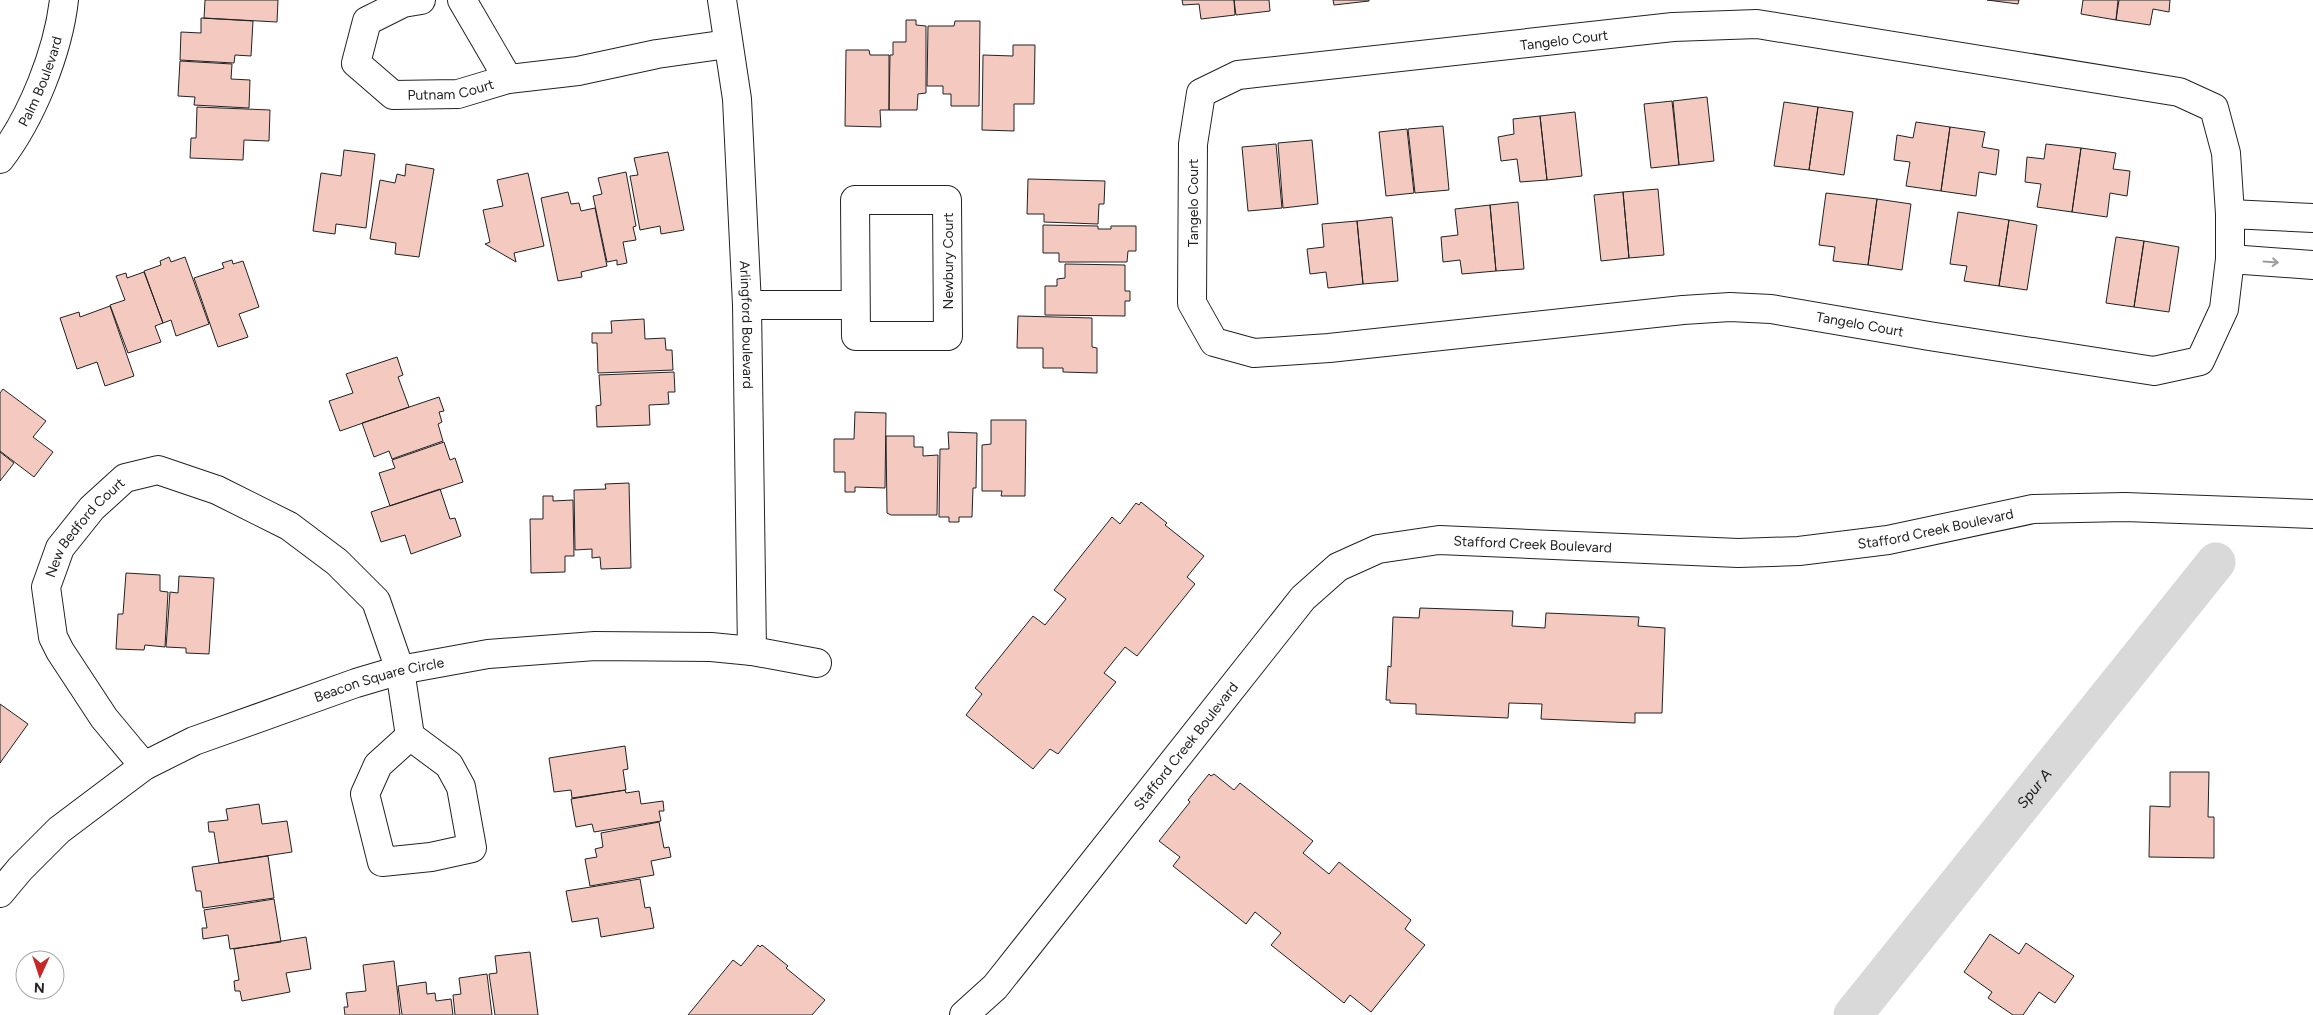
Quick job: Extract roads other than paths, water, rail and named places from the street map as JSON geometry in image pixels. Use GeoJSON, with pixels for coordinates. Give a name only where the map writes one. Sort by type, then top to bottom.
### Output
{"type":"FeatureCollection","features":[{"type":"Feature","properties":{"kind":"street","name":"Palm Boulevard"},"geometry":{"type":"LineString","coordinates":[[0,158],[30,107],[47,67],[61,26],[64,0]]}},
{"type":"Feature","properties":{"kind":"street","name":"Putnam Court"},"geometry":{"type":"LineString","coordinates":[[421,0],[403,3],[367,20],[356,63],[393,95],[458,94],[508,79],[578,72],[657,54],[728,44]]}},
{"type":"Feature","properties":{"kind":"street","name":"Putnam Court"},"geometry":{"type":"LineString","coordinates":[[462,0],[508,79]]}},
{"type":"Feature","properties":{"kind":"street","name":"Arlingford Boulevard"},"geometry":{"type":"LineString","coordinates":[[722,0],[737,98],[747,305],[752,651]]}},
{"type":"Feature","properties":{"kind":"street","name":"Tangelo Court"},"geometry":{"type":"LineString","coordinates":[[1757,24],[2179,92],[2214,108],[2226,153],[2230,214],[2230,259],[2224,309],[2200,361],[2154,370],[1929,336],[1770,309],[1730,307],[1683,310],[1329,348],[1254,353],[1214,342],[1192,302],[1193,144],[1201,93],[1238,75],[1673,27],[1757,24]]}},
{"type":"Feature","properties":{"kind":"street","name":"Newbury Court"},"geometry":{"type":"LineString","coordinates":[[855,200],[948,200],[948,336],[856,336],[855,306],[855,200]]}},
{"type":"Feature","properties":{"kind":"street"},"geometry":{"type":"LineString","coordinates":[[2230,214],[2313,218]]}},
{"type":"Feature","properties":{"kind":"street"},"geometry":{"type":"LineString","coordinates":[[2230,259],[2313,265]]}},
{"type":"Feature","properties":{"kind":"street"},"geometry":{"type":"LineString","coordinates":[[747,305],[855,306]]}},
{"type":"Feature","properties":{"kind":"street","name":"New Bedford Court"},"geometry":{"type":"LineString","coordinates":[[144,766],[104,718],[60,651],[53,637],[46,587],[60,548],[92,508],[125,478],[158,470],[217,490],[289,526],[337,562],[376,601],[400,670],[410,736]]}},
{"type":"Feature","properties":{"kind":"street","name":"Stafford Creek Boulevard"},"geometry":{"type":"LineString","coordinates":[[964,1015],[995,987],[1303,598],[1338,566],[1378,549],[1439,540],[1738,553],[1799,551],[1888,540],[2034,509],[2125,508],[2313,514]]}},
{"type":"Feature","properties":{"kind":"street","name":"Beacon Square Circle"},"geometry":{"type":"LineString","coordinates":[[0,894],[20,869],[60,830],[144,766],[194,740],[356,682],[400,670],[488,654],[595,646],[711,647],[752,651],[817,663]]}},
{"type":"Feature","properties":{"kind":"street"},"geometry":{"type":"LineString","coordinates":[[410,736],[449,765],[461,786],[472,848],[431,857],[382,862],[365,794],[378,765],[410,736]]}},
{"type":"Feature","properties":{"kind":"waterway","name":"Spur A"},"geometry":{"type":"LineString","coordinates":[[1853,1015],[2216,562]]}}]}
